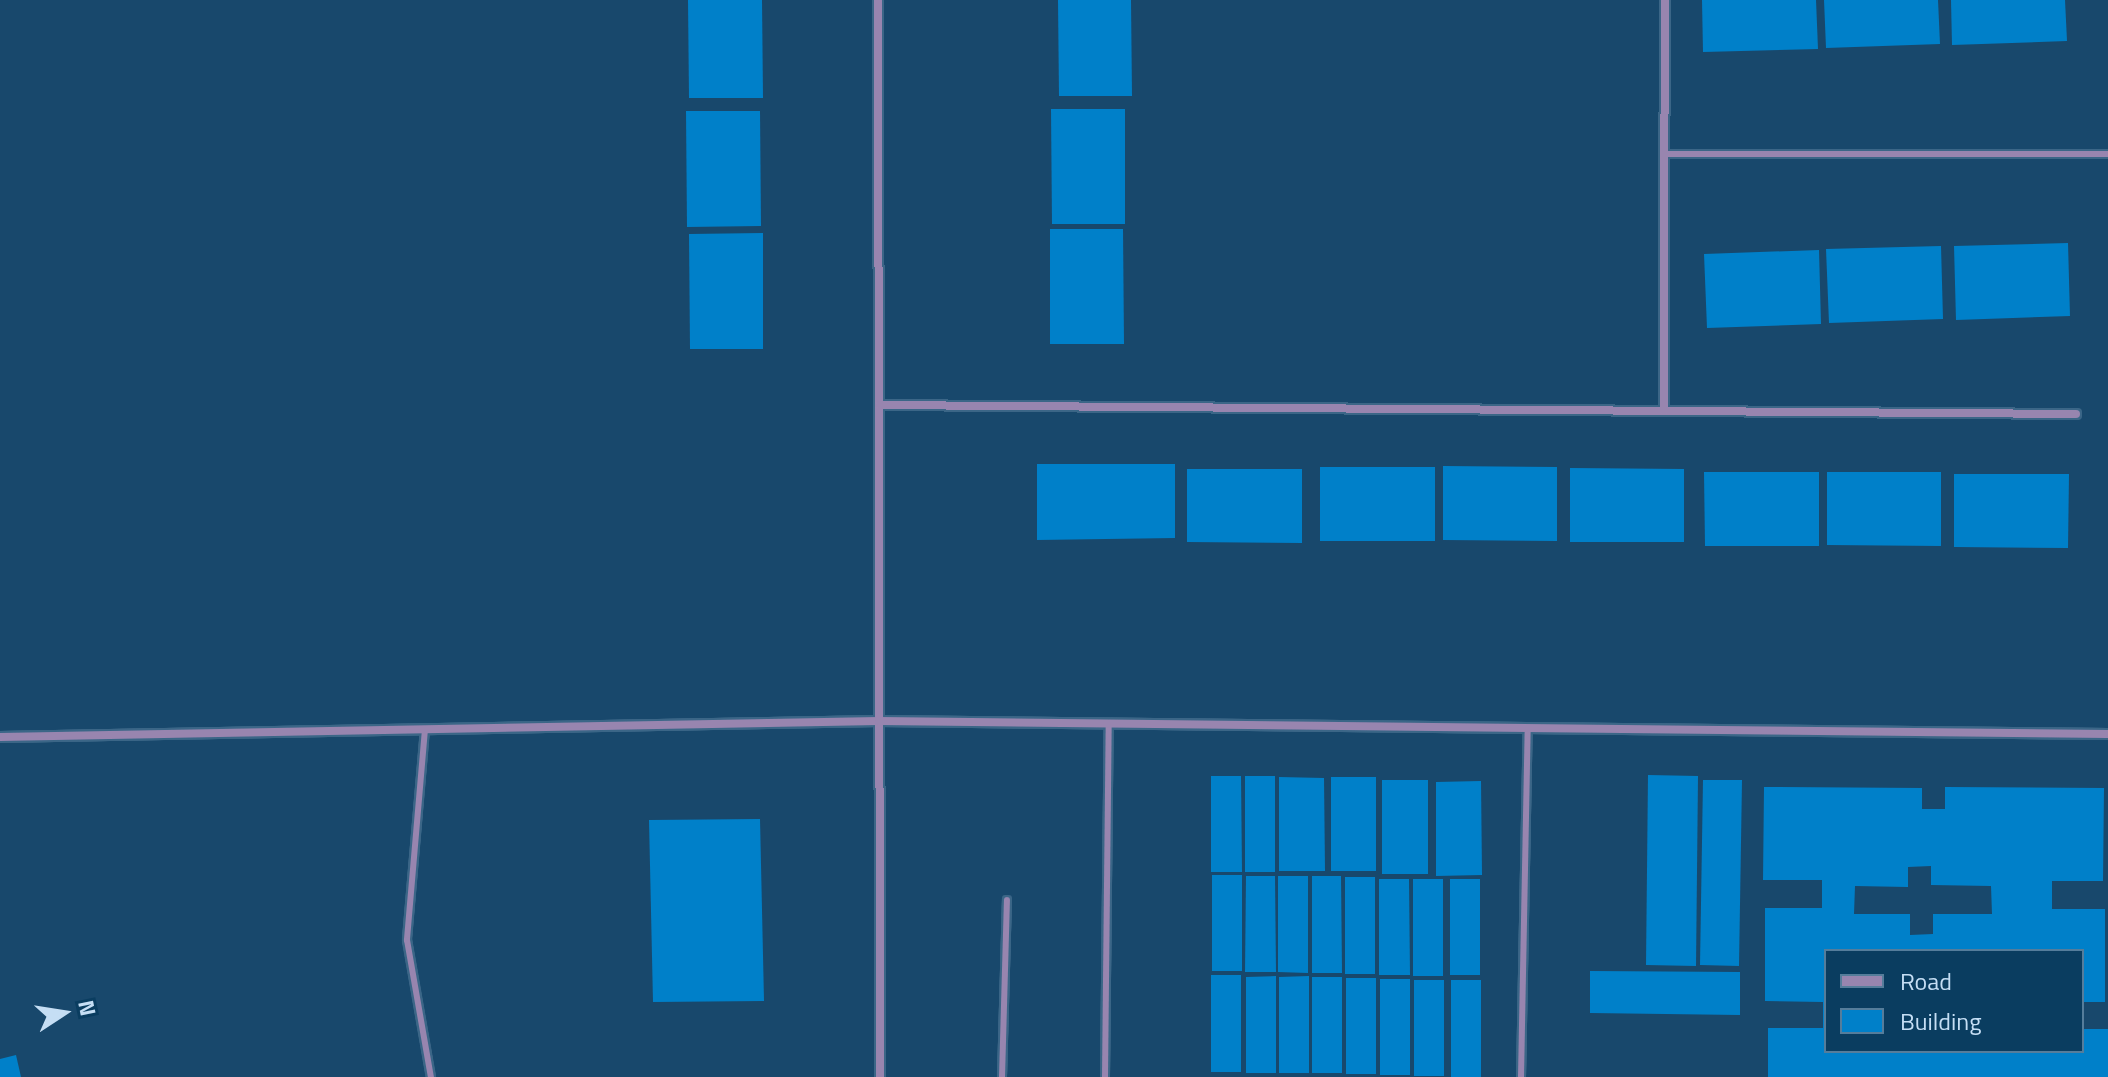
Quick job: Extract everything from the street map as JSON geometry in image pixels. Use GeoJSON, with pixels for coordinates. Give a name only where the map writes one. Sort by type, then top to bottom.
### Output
{"type":"FeatureCollection","features":[{"type":"Feature","properties":{"kind":"street"},"geometry":{"type":"LineString","coordinates":[[878,0],[880,1077]]}},
{"type":"Feature","properties":{"kind":"street"},"geometry":{"type":"LineString","coordinates":[[1664,411],[1665,0]]}},
{"type":"Feature","properties":{"kind":"street"},"geometry":{"type":"LineString","coordinates":[[879,405],[2076,414]]}},
{"type":"Feature","properties":{"kind":"street"},"geometry":{"type":"LineString","coordinates":[[0,737],[879,721],[2108,734]]}},
{"type":"Feature","properties":{"kind":"lane"},"geometry":{"type":"LineString","coordinates":[[1665,154],[2108,154]]}},
{"type":"Feature","properties":{"kind":"lane"},"geometry":{"type":"LineString","coordinates":[[1105,1077],[1109,723]]}},
{"type":"Feature","properties":{"kind":"lane"},"geometry":{"type":"LineString","coordinates":[[1521,1077],[1528,728]]}},
{"type":"Feature","properties":{"kind":"lane"},"geometry":{"type":"LineString","coordinates":[[425,729],[407,940],[431,1077]]}},
{"type":"Feature","properties":{"kind":"lane"},"geometry":{"type":"LineString","coordinates":[[1002,1077],[1007,900]]}},
{"type":"Feature","properties":{"kind":"building"},"geometry":{"type":"Polygon","coordinates":[[[688,0],[762,0],[763,98],[689,98],[688,0]]]}},
{"type":"Feature","properties":{"kind":"building"},"geometry":{"type":"Polygon","coordinates":[[[1058,0],[1131,0],[1132,96],[1059,96],[1058,0]]]}},
{"type":"Feature","properties":{"kind":"building"},"geometry":{"type":"Polygon","coordinates":[[[1702,0],[1816,0],[1818,49],[1703,52],[1702,0]]]}},
{"type":"Feature","properties":{"kind":"building"},"geometry":{"type":"Polygon","coordinates":[[[1824,0],[1938,0],[1940,44],[1826,48],[1824,0]]]}},
{"type":"Feature","properties":{"kind":"building"},"geometry":{"type":"Polygon","coordinates":[[[1951,0],[2065,0],[2067,41],[1952,45],[1951,0]]]}},
{"type":"Feature","properties":{"kind":"building"},"geometry":{"type":"Polygon","coordinates":[[[1051,109],[1125,109],[1125,224],[1052,224],[1051,109]]]}},
{"type":"Feature","properties":{"kind":"building"},"geometry":{"type":"Polygon","coordinates":[[[686,111],[760,111],[761,226],[687,227],[686,111]]]}},
{"type":"Feature","properties":{"kind":"building"},"geometry":{"type":"Polygon","coordinates":[[[1050,229],[1123,229],[1124,344],[1050,344],[1050,229]]]}},
{"type":"Feature","properties":{"kind":"building"},"geometry":{"type":"Polygon","coordinates":[[[763,233],[763,349],[690,349],[689,234],[763,233]]]}},
{"type":"Feature","properties":{"kind":"building"},"geometry":{"type":"Polygon","coordinates":[[[2068,243],[2070,316],[1956,320],[1954,246],[2068,243]]]}},
{"type":"Feature","properties":{"kind":"building"},"geometry":{"type":"Polygon","coordinates":[[[1941,246],[1943,319],[1829,323],[1826,249],[1941,246]]]}},
{"type":"Feature","properties":{"kind":"building"},"geometry":{"type":"Polygon","coordinates":[[[1819,250],[1821,324],[1707,328],[1704,254],[1819,250]]]}},
{"type":"Feature","properties":{"kind":"building"},"geometry":{"type":"Polygon","coordinates":[[[1037,464],[1175,464],[1175,538],[1037,540],[1037,464]]]}},
{"type":"Feature","properties":{"kind":"building"},"geometry":{"type":"Polygon","coordinates":[[[1443,466],[1557,467],[1557,541],[1443,540],[1443,466]]]}},
{"type":"Feature","properties":{"kind":"building"},"geometry":{"type":"Polygon","coordinates":[[[1320,467],[1435,467],[1435,541],[1320,541],[1320,467]]]}},
{"type":"Feature","properties":{"kind":"building"},"geometry":{"type":"Polygon","coordinates":[[[1570,468],[1684,469],[1684,542],[1570,542],[1570,468]]]}},
{"type":"Feature","properties":{"kind":"building"},"geometry":{"type":"Polygon","coordinates":[[[1187,469],[1302,469],[1302,543],[1187,542],[1187,469]]]}},
{"type":"Feature","properties":{"kind":"building"},"geometry":{"type":"Polygon","coordinates":[[[1704,472],[1819,472],[1819,546],[1705,546],[1704,472]]]}},
{"type":"Feature","properties":{"kind":"building"},"geometry":{"type":"Polygon","coordinates":[[[1827,472],[1941,472],[1941,546],[1827,545],[1827,472]]]}},
{"type":"Feature","properties":{"kind":"building"},"geometry":{"type":"Polygon","coordinates":[[[1954,474],[2069,474],[2068,548],[1954,547],[1954,474]]]}},
{"type":"Feature","properties":{"kind":"building"},"geometry":{"type":"Polygon","coordinates":[[[1648,775],[1698,776],[1696,966],[1646,965],[1648,775]]]}},
{"type":"Feature","properties":{"kind":"building"},"geometry":{"type":"Polygon","coordinates":[[[1211,776],[1241,776],[1242,872],[1211,872],[1211,776]]]}},
{"type":"Feature","properties":{"kind":"building"},"geometry":{"type":"Polygon","coordinates":[[[1245,776],[1275,776],[1275,872],[1245,872],[1245,776]]]}},
{"type":"Feature","properties":{"kind":"building"},"geometry":{"type":"Polygon","coordinates":[[[1279,777],[1324,778],[1325,871],[1279,871],[1279,777]]]}},
{"type":"Feature","properties":{"kind":"building"},"geometry":{"type":"Polygon","coordinates":[[[1331,777],[1376,777],[1376,871],[1331,871],[1331,777]]]}},
{"type":"Feature","properties":{"kind":"building"},"geometry":{"type":"Polygon","coordinates":[[[1382,780],[1428,780],[1428,874],[1382,874],[1382,780]]]}},
{"type":"Feature","properties":{"kind":"building"},"geometry":{"type":"Polygon","coordinates":[[[1703,780],[1742,780],[1739,966],[1700,965],[1703,780]]]}},
{"type":"Feature","properties":{"kind":"building"},"geometry":{"type":"Polygon","coordinates":[[[1481,781],[1482,875],[1436,876],[1436,782],[1481,781]]]}},
{"type":"Feature","properties":{"kind":"building"},"geometry":{"type":"Polygon","coordinates":[[[1764,787],[1922,788],[1922,809],[1945,809],[1945,787],[2104,788],[2103,881],[2052,881],[2052,909],[2105,909],[2105,1002],[2084,1002],[2084,949],[1824,949],[1824,1053],[2084,1053],[2084,1029],[2108,1029],[2108,1077],[1768,1077],[1768,1028],[1823,1028],[1823,1002],[1765,1001],[1765,908],[1822,908],[1822,880],[1763,880],[1764,787]],[[1931,866],[1908,867],[1908,887],[1855,886],[1854,914],[1910,914],[1910,935],[1933,934],[1933,914],[1992,914],[1991,886],[1931,885],[1931,866]]]}},
{"type":"Feature","properties":{"kind":"building"},"geometry":{"type":"Polygon","coordinates":[[[760,819],[764,1001],[653,1002],[649,820],[760,819]]]}},
{"type":"Feature","properties":{"kind":"building"},"geometry":{"type":"Polygon","coordinates":[[[1212,875],[1242,875],[1242,971],[1212,971],[1212,875]]]}},
{"type":"Feature","properties":{"kind":"building"},"geometry":{"type":"Polygon","coordinates":[[[1246,876],[1275,876],[1276,972],[1245,972],[1246,876]]]}},
{"type":"Feature","properties":{"kind":"building"},"geometry":{"type":"Polygon","coordinates":[[[1278,876],[1308,876],[1308,973],[1278,972],[1278,876]]]}},
{"type":"Feature","properties":{"kind":"building"},"geometry":{"type":"Polygon","coordinates":[[[1312,876],[1341,876],[1342,973],[1312,973],[1312,876]]]}},
{"type":"Feature","properties":{"kind":"building"},"geometry":{"type":"Polygon","coordinates":[[[1345,877],[1375,877],[1375,974],[1345,974],[1345,877]]]}},
{"type":"Feature","properties":{"kind":"building"},"geometry":{"type":"Polygon","coordinates":[[[1379,879],[1409,879],[1410,975],[1379,975],[1379,879]]]}},
{"type":"Feature","properties":{"kind":"building"},"geometry":{"type":"Polygon","coordinates":[[[1413,879],[1443,879],[1443,976],[1413,976],[1413,879]]]}},
{"type":"Feature","properties":{"kind":"building"},"geometry":{"type":"Polygon","coordinates":[[[1450,879],[1480,879],[1480,975],[1450,975],[1450,879]]]}},
{"type":"Feature","properties":{"kind":"building"},"geometry":{"type":"Polygon","coordinates":[[[1590,971],[1740,972],[1740,1015],[1590,1013],[1590,971]]]}},
{"type":"Feature","properties":{"kind":"building"},"geometry":{"type":"Polygon","coordinates":[[[1211,975],[1241,975],[1241,1072],[1211,1072],[1211,975]]]}},
{"type":"Feature","properties":{"kind":"building"},"geometry":{"type":"Polygon","coordinates":[[[1276,976],[1276,1073],[1246,1073],[1246,977],[1276,976]]]}},
{"type":"Feature","properties":{"kind":"building"},"geometry":{"type":"Polygon","coordinates":[[[1309,976],[1309,1073],[1279,1073],[1279,977],[1309,976]]]}},
{"type":"Feature","properties":{"kind":"building"},"geometry":{"type":"Polygon","coordinates":[[[1312,977],[1342,977],[1342,1073],[1312,1073],[1312,977]]]}},
{"type":"Feature","properties":{"kind":"building"},"geometry":{"type":"Polygon","coordinates":[[[1346,978],[1376,978],[1376,1074],[1346,1074],[1346,978]]]}},
{"type":"Feature","properties":{"kind":"building"},"geometry":{"type":"Polygon","coordinates":[[[1380,979],[1410,979],[1410,1075],[1380,1075],[1380,979]]]}},
{"type":"Feature","properties":{"kind":"building"},"geometry":{"type":"Polygon","coordinates":[[[1414,980],[1444,980],[1444,1076],[1414,1076],[1414,980]]]}},
{"type":"Feature","properties":{"kind":"building"},"geometry":{"type":"Polygon","coordinates":[[[1451,980],[1481,980],[1481,1077],[1451,1077],[1451,980]]]}},
{"type":"Feature","properties":{"kind":"building"},"geometry":{"type":"Polygon","coordinates":[[[16,1055],[21,1077],[0,1077],[0,1059],[16,1055]]]}}]}
